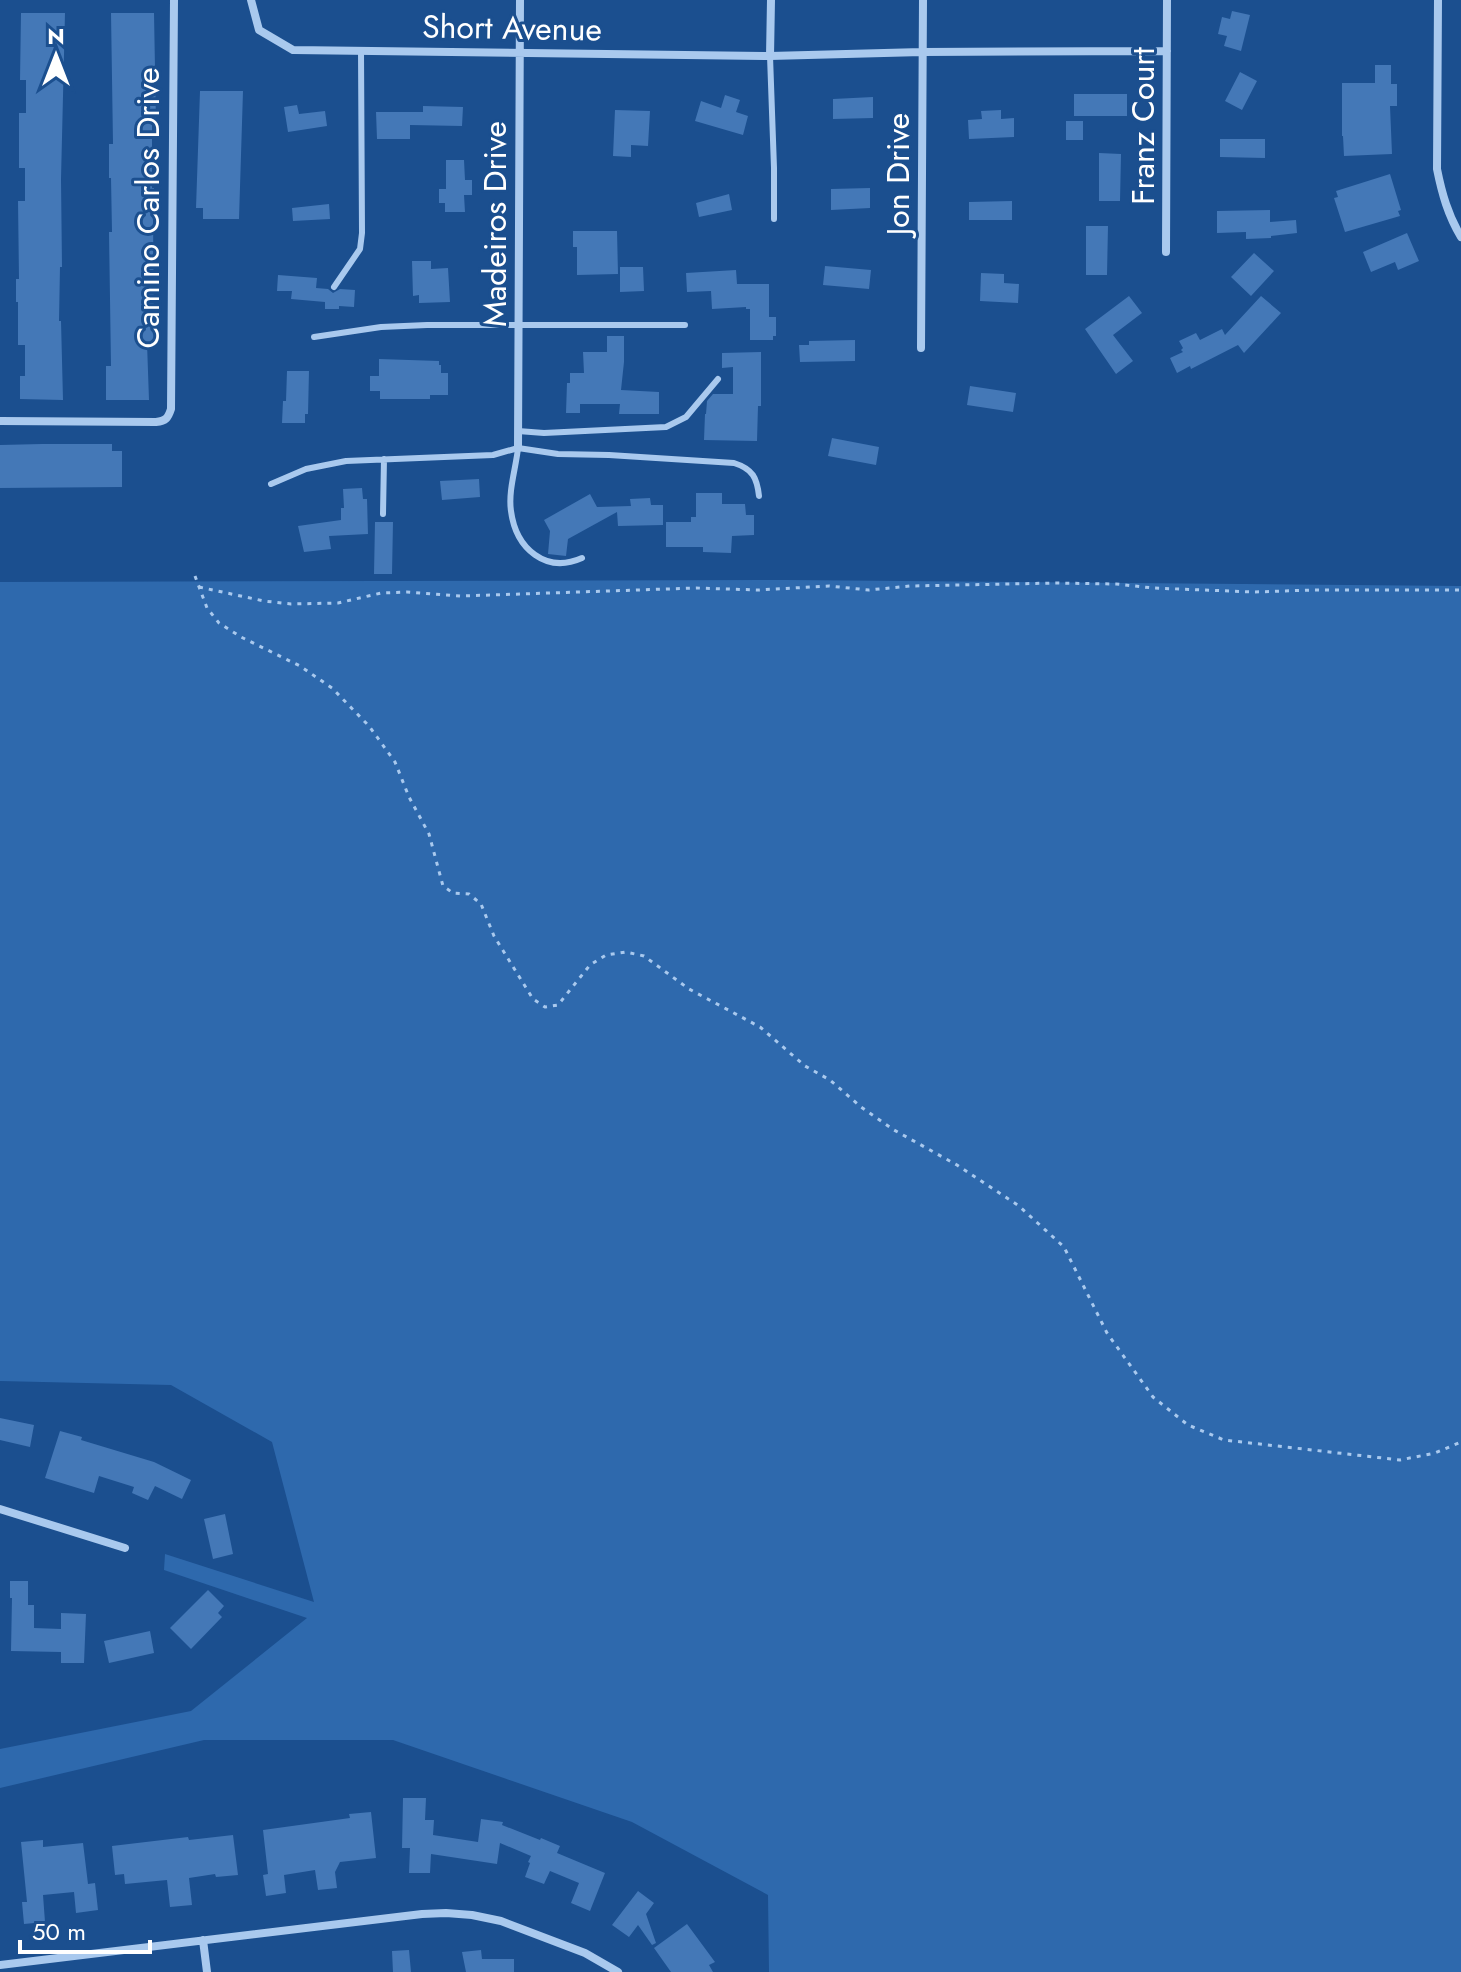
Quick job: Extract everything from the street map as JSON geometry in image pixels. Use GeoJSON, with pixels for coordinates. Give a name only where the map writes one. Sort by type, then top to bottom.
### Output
{"type":"FeatureCollection","features":[{"type":"Feature","properties":{"kind":"street","name":"Camino Carlos Drive"},"geometry":{"type":"LineString","coordinates":[[0,421],[156,422],[169,417],[174,0]]}},
{"type":"Feature","properties":{"kind":"street","name":"Short Avenue"},"geometry":{"type":"LineString","coordinates":[[251,0],[259,30],[293,50],[770,56],[1167,51]]}},
{"type":"Feature","properties":{"kind":"street","name":"Madeiros Drive"},"geometry":{"type":"LineString","coordinates":[[518,448],[520,0]]}},
{"type":"Feature","properties":{"kind":"street"},"geometry":{"type":"LineString","coordinates":[[770,56],[771,0]]}},
{"type":"Feature","properties":{"kind":"street","name":"Jon Drive"},"geometry":{"type":"LineString","coordinates":[[921,348],[923,0]]}},
{"type":"Feature","properties":{"kind":"street","name":"Franz Court"},"geometry":{"type":"LineString","coordinates":[[1166,252],[1167,0]]}},
{"type":"Feature","properties":{"kind":"street"},"geometry":{"type":"LineString","coordinates":[[1438,0],[1437,169],[1442,195],[1461,237]]}},
{"type":"Feature","properties":{"kind":"street"},"geometry":{"type":"LineString","coordinates":[[0,1509],[125,1548]]}},
{"type":"Feature","properties":{"kind":"street"},"geometry":{"type":"LineString","coordinates":[[0,1965],[422,1914],[472,1915],[501,1921],[585,1953],[618,1972]]}},
{"type":"Feature","properties":{"kind":"street"},"geometry":{"type":"LineString","coordinates":[[203,1940],[207,1972]]}},
{"type":"Feature","properties":{"kind":"lane"},"geometry":{"type":"LineString","coordinates":[[334,287],[360,249],[362,233],[361,51]]}},
{"type":"Feature","properties":{"kind":"lane"},"geometry":{"type":"LineString","coordinates":[[770,56],[774,219]]}},
{"type":"Feature","properties":{"kind":"lane"},"geometry":{"type":"LineString","coordinates":[[314,337],[381,327],[427,325],[685,325]]}},
{"type":"Feature","properties":{"kind":"lane"},"geometry":{"type":"LineString","coordinates":[[518,431],[544,433],[666,427],[686,417],[718,379]]}},
{"type":"Feature","properties":{"kind":"lane"},"geometry":{"type":"LineString","coordinates":[[518,448],[511,511],[520,538],[528,550],[543,560],[568,564],[582,558]]}},
{"type":"Feature","properties":{"kind":"lane"},"geometry":{"type":"LineString","coordinates":[[271,484],[326,464],[493,455],[518,448],[558,454],[734,463],[746,466],[753,475],[759,496]]}},
{"type":"Feature","properties":{"kind":"lane"},"geometry":{"type":"LineString","coordinates":[[383,514],[384,459]]}},
{"type":"Feature","properties":{"kind":"path"},"geometry":{"type":"LineString","coordinates":[[195,576],[207,608],[219,623],[300,666],[332,688],[369,726],[395,762],[429,834],[443,886],[453,893],[469,894],[481,904],[494,936],[533,999],[545,1007],[558,1005],[590,965],[606,955],[626,952],[644,956],[689,989],[760,1027],[805,1066],[830,1080],[894,1130],[957,1165],[1019,1206],[1064,1247],[1107,1333],[1153,1397],[1188,1425],[1224,1440],[1400,1460],[1435,1453],[1461,1442]]}},
{"type":"Feature","properties":{"kind":"path"},"geometry":{"type":"LineString","coordinates":[[199,587],[291,604],[338,603],[381,593],[407,592],[461,596],[829,586],[869,590],[910,586],[1057,583],[1254,592],[1461,590]]}},
{"type":"Feature","properties":{"kind":"shaded area"},"geometry":{"type":"Polygon","coordinates":[[[788,580],[1461,586],[1461,1972],[769,1972],[768,1895],[632,1822],[393,1740],[204,1740],[0,1788],[0,1749],[191,1711],[307,1618],[164,1570],[165,1554],[314,1602],[272,1442],[171,1385],[0,1381],[0,582],[788,580]]]}},
{"type":"Feature","properties":{"kind":"building"},"geometry":{"type":"Polygon","coordinates":[[[1232,11],[1250,15],[1241,51],[1224,46],[1227,36],[1218,34],[1222,17],[1230,19],[1232,11]]]}},
{"type":"Feature","properties":{"kind":"building"},"geometry":{"type":"Polygon","coordinates":[[[21,13],[65,13],[59,321],[63,400],[20,399],[20,376],[25,376],[25,345],[18,345],[16,279],[19,279],[18,201],[25,201],[25,168],[19,168],[19,113],[26,113],[26,80],[20,80],[21,13]]]}},
{"type":"Feature","properties":{"kind":"building"},"geometry":{"type":"Polygon","coordinates":[[[111,13],[154,13],[154,343],[147,343],[149,400],[106,400],[106,366],[111,366],[111,13]]]}},
{"type":"Feature","properties":{"kind":"building"},"geometry":{"type":"Polygon","coordinates":[[[1375,65],[1391,65],[1391,84],[1397,84],[1397,106],[1390,106],[1392,154],[1344,156],[1342,83],[1375,83],[1375,65]]]}},
{"type":"Feature","properties":{"kind":"building"},"geometry":{"type":"Polygon","coordinates":[[[1240,72],[1257,81],[1242,110],[1225,101],[1240,72]]]}},
{"type":"Feature","properties":{"kind":"building"},"geometry":{"type":"Polygon","coordinates":[[[200,91],[243,91],[239,219],[203,219],[203,208],[196,208],[200,91]]]}},
{"type":"Feature","properties":{"kind":"building"},"geometry":{"type":"Polygon","coordinates":[[[1074,94],[1127,94],[1127,116],[1074,116],[1074,94]]]}},
{"type":"Feature","properties":{"kind":"building"},"geometry":{"type":"Polygon","coordinates":[[[725,95],[740,100],[736,112],[748,116],[743,135],[695,121],[701,101],[721,108],[725,95]]]}},
{"type":"Feature","properties":{"kind":"building"},"geometry":{"type":"Polygon","coordinates":[[[873,97],[873,118],[833,119],[833,99],[873,97]]]}},
{"type":"Feature","properties":{"kind":"building"},"geometry":{"type":"Polygon","coordinates":[[[297,105],[299,114],[325,111],[327,126],[288,132],[284,107],[297,105]]]}},
{"type":"Feature","properties":{"kind":"building"},"geometry":{"type":"Polygon","coordinates":[[[423,106],[463,107],[462,126],[410,125],[410,139],[377,139],[376,112],[423,112],[423,106]]]}},
{"type":"Feature","properties":{"kind":"building"},"geometry":{"type":"Polygon","coordinates":[[[615,110],[650,111],[648,146],[631,145],[631,157],[613,156],[615,110]]]}},
{"type":"Feature","properties":{"kind":"building"},"geometry":{"type":"Polygon","coordinates":[[[1001,110],[1001,119],[1014,118],[1014,137],[969,139],[968,120],[982,119],[981,111],[1001,110]]]}},
{"type":"Feature","properties":{"kind":"building"},"geometry":{"type":"Polygon","coordinates":[[[1066,121],[1083,121],[1083,140],[1066,140],[1066,121]]]}},
{"type":"Feature","properties":{"kind":"building"},"geometry":{"type":"Polygon","coordinates":[[[1220,139],[1265,139],[1265,158],[1220,157],[1220,139]]]}},
{"type":"Feature","properties":{"kind":"building"},"geometry":{"type":"Polygon","coordinates":[[[1099,153],[1121,154],[1120,201],[1099,201],[1099,153]]]}},
{"type":"Feature","properties":{"kind":"building"},"geometry":{"type":"Polygon","coordinates":[[[446,160],[464,160],[465,180],[472,180],[472,195],[464,195],[465,212],[445,212],[445,203],[439,203],[439,189],[446,189],[446,160]]]}},
{"type":"Feature","properties":{"kind":"building"},"geometry":{"type":"Polygon","coordinates":[[[1390,174],[1400,216],[1345,232],[1334,198],[1338,197],[1336,191],[1390,174]]]}},
{"type":"Feature","properties":{"kind":"building"},"geometry":{"type":"Polygon","coordinates":[[[870,188],[870,208],[831,210],[831,189],[870,188]]]}},
{"type":"Feature","properties":{"kind":"building"},"geometry":{"type":"Polygon","coordinates":[[[729,194],[732,210],[699,217],[696,203],[729,194]]]}},
{"type":"Feature","properties":{"kind":"building"},"geometry":{"type":"Polygon","coordinates":[[[1012,201],[1012,220],[969,220],[969,202],[1012,201]]]}},
{"type":"Feature","properties":{"kind":"building"},"geometry":{"type":"Polygon","coordinates":[[[329,204],[330,219],[293,221],[292,208],[329,204]]]}},
{"type":"Feature","properties":{"kind":"building"},"geometry":{"type":"Polygon","coordinates":[[[1270,210],[1270,222],[1296,220],[1297,233],[1246,239],[1246,232],[1217,233],[1217,211],[1270,210]]]}},
{"type":"Feature","properties":{"kind":"building"},"geometry":{"type":"Polygon","coordinates":[[[1086,226],[1108,226],[1107,275],[1086,275],[1086,226]]]}},
{"type":"Feature","properties":{"kind":"building"},"geometry":{"type":"Polygon","coordinates":[[[573,231],[617,231],[618,274],[577,275],[577,247],[573,247],[573,231]]]}},
{"type":"Feature","properties":{"kind":"building"},"geometry":{"type":"Polygon","coordinates":[[[1407,233],[1419,261],[1398,270],[1395,262],[1371,272],[1363,252],[1407,233]]]}},
{"type":"Feature","properties":{"kind":"building"},"geometry":{"type":"Polygon","coordinates":[[[1254,253],[1274,271],[1251,296],[1231,277],[1254,253]]]}},
{"type":"Feature","properties":{"kind":"building"},"geometry":{"type":"Polygon","coordinates":[[[412,261],[431,261],[431,269],[448,268],[450,302],[419,303],[419,295],[413,296],[412,261]]]}},
{"type":"Feature","properties":{"kind":"building"},"geometry":{"type":"Polygon","coordinates":[[[825,266],[871,270],[869,289],[823,285],[825,266]]]}},
{"type":"Feature","properties":{"kind":"building"},"geometry":{"type":"Polygon","coordinates":[[[620,267],[643,267],[644,291],[620,292],[620,267]]]}},
{"type":"Feature","properties":{"kind":"building"},"geometry":{"type":"Polygon","coordinates":[[[736,270],[737,284],[769,284],[769,317],[776,317],[776,336],[773,340],[750,340],[750,309],[712,309],[711,291],[687,292],[686,273],[736,270]]]}},
{"type":"Feature","properties":{"kind":"building"},"geometry":{"type":"Polygon","coordinates":[[[981,273],[1004,274],[1004,283],[1019,284],[1018,303],[980,301],[981,273]]]}},
{"type":"Feature","properties":{"kind":"building"},"geometry":{"type":"Polygon","coordinates":[[[278,275],[317,278],[316,288],[328,289],[333,293],[340,289],[355,290],[354,307],[325,309],[325,302],[291,299],[292,291],[277,291],[278,275]]]}},
{"type":"Feature","properties":{"kind":"building"},"geometry":{"type":"Polygon","coordinates":[[[1129,296],[1142,313],[1113,335],[1133,361],[1116,374],[1085,329],[1129,296]]]}},
{"type":"Feature","properties":{"kind":"building"},"geometry":{"type":"Polygon","coordinates":[[[1261,296],[1281,313],[1244,353],[1238,345],[1177,373],[1170,358],[1183,352],[1179,341],[1196,333],[1200,340],[1222,329],[1225,335],[1261,296]]]}},
{"type":"Feature","properties":{"kind":"building"},"geometry":{"type":"Polygon","coordinates":[[[607,336],[624,336],[621,390],[659,392],[659,414],[619,414],[620,404],[580,404],[580,413],[566,413],[570,373],[584,373],[583,352],[607,352],[607,336]]]}},
{"type":"Feature","properties":{"kind":"building"},"geometry":{"type":"Polygon","coordinates":[[[855,340],[855,361],[800,362],[799,345],[809,345],[809,341],[855,340]]]}},
{"type":"Feature","properties":{"kind":"building"},"geometry":{"type":"Polygon","coordinates":[[[761,352],[761,406],[758,406],[757,441],[704,440],[707,401],[713,394],[733,394],[733,367],[722,368],[722,353],[761,352]]]}},
{"type":"Feature","properties":{"kind":"building"},"geometry":{"type":"Polygon","coordinates":[[[379,359],[439,361],[441,373],[448,373],[448,395],[430,395],[430,399],[380,399],[380,391],[370,391],[370,376],[379,376],[379,359]]]}},
{"type":"Feature","properties":{"kind":"building"},"geometry":{"type":"Polygon","coordinates":[[[287,371],[309,371],[305,423],[282,423],[287,371]]]}},
{"type":"Feature","properties":{"kind":"building"},"geometry":{"type":"Polygon","coordinates":[[[970,386],[1016,393],[1013,412],[967,405],[970,386]]]}},
{"type":"Feature","properties":{"kind":"building"},"geometry":{"type":"Polygon","coordinates":[[[832,438],[879,447],[876,465],[828,456],[832,438]]]}},
{"type":"Feature","properties":{"kind":"building"},"geometry":{"type":"Polygon","coordinates":[[[112,444],[112,451],[122,451],[122,487],[0,488],[0,445],[112,444]]]}},
{"type":"Feature","properties":{"kind":"building"},"geometry":{"type":"Polygon","coordinates":[[[479,479],[480,497],[442,500],[440,481],[479,479]]]}},
{"type":"Feature","properties":{"kind":"building"},"geometry":{"type":"Polygon","coordinates":[[[362,488],[363,499],[367,499],[368,534],[329,536],[331,549],[304,552],[298,526],[341,520],[343,489],[362,488]]]}},
{"type":"Feature","properties":{"kind":"building"},"geometry":{"type":"Polygon","coordinates":[[[696,493],[722,493],[722,504],[745,504],[746,515],[754,515],[754,535],[732,536],[731,553],[703,552],[703,547],[666,547],[666,522],[691,522],[691,517],[696,517],[696,493]]]}},
{"type":"Feature","properties":{"kind":"building"},"geometry":{"type":"Polygon","coordinates":[[[590,494],[597,507],[631,506],[630,499],[650,498],[651,505],[663,505],[663,525],[618,526],[617,512],[568,539],[566,556],[548,554],[550,531],[544,520],[590,494]]]}},
{"type":"Feature","properties":{"kind":"building"},"geometry":{"type":"Polygon","coordinates":[[[375,522],[393,522],[392,574],[374,574],[375,522]]]}},
{"type":"Feature","properties":{"kind":"building"},"geometry":{"type":"Polygon","coordinates":[[[0,1418],[34,1425],[30,1447],[0,1440],[0,1418]]]}},
{"type":"Feature","properties":{"kind":"building"},"geometry":{"type":"Polygon","coordinates":[[[60,1431],[154,1462],[191,1480],[182,1499],[155,1486],[148,1500],[132,1493],[134,1487],[99,1476],[94,1493],[45,1478],[60,1431]]]}},
{"type":"Feature","properties":{"kind":"building"},"geometry":{"type":"Polygon","coordinates":[[[225,1514],[233,1554],[213,1559],[204,1519],[225,1514]]]}},
{"type":"Feature","properties":{"kind":"building"},"geometry":{"type":"Polygon","coordinates":[[[10,1581],[28,1581],[28,1605],[34,1605],[34,1628],[61,1629],[61,1613],[86,1614],[84,1663],[61,1663],[61,1652],[11,1651],[10,1581]]]}},
{"type":"Feature","properties":{"kind":"building"},"geometry":{"type":"Polygon","coordinates":[[[208,1590],[224,1606],[218,1613],[222,1617],[191,1649],[170,1628],[208,1590]]]}},
{"type":"Feature","properties":{"kind":"building"},"geometry":{"type":"Polygon","coordinates":[[[150,1631],[154,1653],[109,1663],[104,1641],[150,1631]]]}},
{"type":"Feature","properties":{"kind":"building"},"geometry":{"type":"Polygon","coordinates":[[[403,1798],[426,1798],[425,1820],[434,1820],[433,1835],[478,1842],[481,1819],[503,1822],[502,1825],[560,1846],[557,1853],[605,1873],[590,1911],[571,1903],[579,1883],[550,1871],[544,1884],[525,1877],[531,1856],[500,1843],[497,1864],[431,1854],[430,1873],[409,1873],[410,1848],[402,1848],[403,1798]]]}},
{"type":"Feature","properties":{"kind":"building"},"geometry":{"type":"Polygon","coordinates":[[[371,1812],[376,1858],[340,1862],[335,1872],[337,1888],[318,1890],[315,1870],[284,1875],[286,1893],[266,1896],[263,1875],[268,1874],[263,1830],[350,1818],[349,1814],[371,1812]]]}},
{"type":"Feature","properties":{"kind":"building"},"geometry":{"type":"Polygon","coordinates":[[[233,1835],[238,1875],[216,1877],[215,1874],[189,1878],[192,1905],[170,1907],[167,1880],[125,1884],[124,1874],[115,1875],[112,1846],[233,1835]]]}},
{"type":"Feature","properties":{"kind":"building"},"geometry":{"type":"Polygon","coordinates":[[[43,1840],[43,1847],[83,1843],[88,1884],[95,1883],[98,1910],[76,1913],[74,1892],[43,1895],[45,1922],[24,1924],[22,1902],[27,1902],[21,1842],[43,1840]]]}},
{"type":"Feature","properties":{"kind":"building"},"geometry":{"type":"Polygon","coordinates":[[[638,1891],[654,1903],[646,1914],[656,1943],[652,1945],[638,1925],[629,1937],[612,1925],[638,1891]]]}},
{"type":"Feature","properties":{"kind":"building"},"geometry":{"type":"Polygon","coordinates":[[[687,1924],[715,1962],[709,1965],[713,1972],[671,1972],[654,1948],[687,1924]]]}},
{"type":"Feature","properties":{"kind":"building"},"geometry":{"type":"Polygon","coordinates":[[[409,1950],[411,1972],[393,1972],[392,1951],[409,1950]]]}},
{"type":"Feature","properties":{"kind":"building"},"geometry":{"type":"Polygon","coordinates":[[[481,1950],[482,1959],[514,1959],[514,1972],[466,1972],[462,1952],[481,1950]]]}}]}
